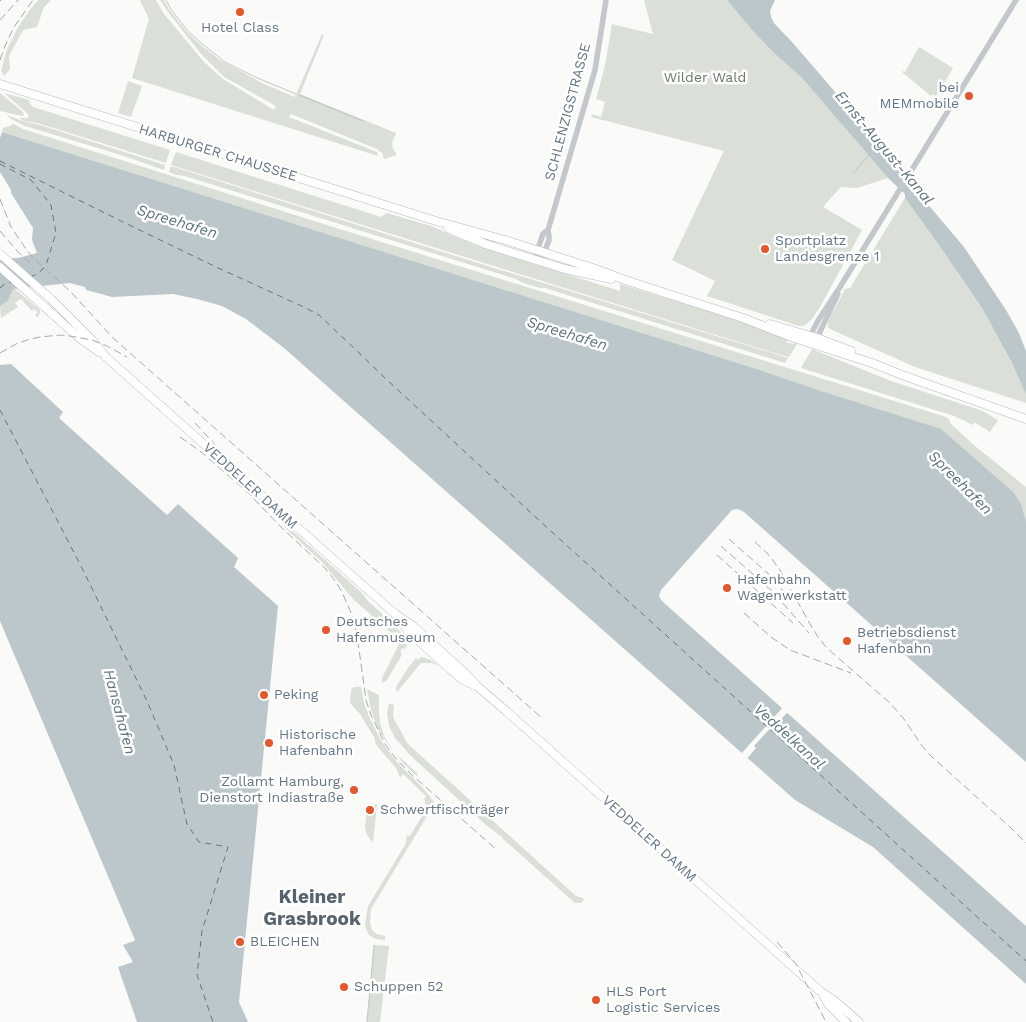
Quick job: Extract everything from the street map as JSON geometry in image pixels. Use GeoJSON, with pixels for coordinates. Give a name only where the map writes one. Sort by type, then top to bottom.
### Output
{"type":"FeatureCollection","features":[{"type":"Feature","properties":{"kind":"main road","name":"HARBURGER CHAUSSEE"},"geometry":{"type":"LineString","coordinates":[[0,84],[436,221],[596,269],[628,282],[744,318],[782,327],[812,339],[826,341],[856,353],[872,363]]}},
{"type":"Feature","properties":{"kind":"main road","name":"HARBURGER CHAUSSEE"},"geometry":{"type":"LineString","coordinates":[[436,221],[488,245],[586,274],[628,282]]}},
{"type":"Feature","properties":{"kind":"main road","name":"VEDDELER DAMM"},"geometry":{"type":"LineString","coordinates":[[2,256],[51,298],[106,357]]}},
{"type":"Feature","properties":{"kind":"main road","name":"VEDDELER DAMM"},"geometry":{"type":"LineString","coordinates":[[0,267],[78,337],[106,357],[394,613],[413,626],[478,687],[820,991],[835,1001],[859,1022]]}},
{"type":"Feature","properties":{"kind":"main road"},"geometry":{"type":"LineString","coordinates":[[812,339],[910,378],[1026,419]]}},
{"type":"Feature","properties":{"kind":"main road","name":"VEDDELER DAMM"},"geometry":{"type":"LineString","coordinates":[[820,991],[829,1005],[846,1022]]}},
{"type":"Feature","properties":{"kind":"street","name":"SCHLENZIGSTRASSE"},"geometry":{"type":"LineString","coordinates":[[541,252],[549,236],[548,230],[595,70],[606,0]]}},
{"type":"Feature","properties":{"kind":"street"},"geometry":{"type":"LineString","coordinates":[[812,339],[836,299],[840,287],[1016,0]]}},
{"type":"Feature","properties":{"kind":"street"},"geometry":{"type":"LineString","coordinates":[[539,260],[542,259],[541,252]]}},
{"type":"Feature","properties":{"kind":"green space"},"geometry":{"type":"Polygon","coordinates":[[[38,0],[51,0],[44,7],[37,27],[23,30],[9,56],[10,69],[4,76],[1,71],[7,49],[17,29],[38,0]]]}},
{"type":"Feature","properties":{"kind":"green space"},"geometry":{"type":"Polygon","coordinates":[[[140,0],[156,0],[164,14],[203,61],[223,79],[274,110],[276,106],[224,77],[201,54],[160,0],[164,0],[186,31],[220,60],[264,84],[295,97],[322,34],[324,35],[300,94],[396,133],[392,143],[397,155],[384,159],[382,153],[377,149],[291,114],[289,117],[377,152],[378,156],[132,78],[149,19],[140,0]]]}},
{"type":"Feature","properties":{"kind":"green space","name":"Wilder Wald"},"geometry":{"type":"Polygon","coordinates":[[[644,0],[727,0],[773,52],[802,78],[888,178],[857,188],[841,187],[823,207],[862,230],[820,307],[812,319],[804,326],[707,296],[715,281],[672,260],[724,151],[591,117],[592,114],[601,117],[605,102],[596,99],[605,66],[612,24],[653,34],[644,0]]]}},
{"type":"Feature","properties":{"kind":"green space"},"geometry":{"type":"Polygon","coordinates":[[[919,47],[953,68],[936,97],[933,94],[931,96],[902,72],[905,72],[919,47]]]}},
{"type":"Feature","properties":{"kind":"green space"},"geometry":{"type":"Polygon","coordinates":[[[128,81],[142,86],[131,117],[118,113],[128,81]]]}},
{"type":"Feature","properties":{"kind":"green space"},"geometry":{"type":"Polygon","coordinates":[[[0,93],[23,112],[24,115],[0,111],[0,93]]]}},
{"type":"Feature","properties":{"kind":"green space"},"geometry":{"type":"Polygon","coordinates":[[[4,93],[29,100],[33,107],[170,150],[166,163],[37,123],[24,121],[19,118],[27,118],[29,116],[27,113],[4,93]]]}},
{"type":"Feature","properties":{"kind":"green space"},"geometry":{"type":"Polygon","coordinates":[[[7,115],[165,165],[164,170],[25,126],[7,115]]]}},
{"type":"Feature","properties":{"kind":"green space"},"geometry":{"type":"Polygon","coordinates":[[[12,123],[23,129],[330,226],[946,417],[975,446],[1026,487],[1026,521],[1021,504],[824,392],[757,369],[2,132],[3,128],[12,125],[12,123]]]}},
{"type":"Feature","properties":{"kind":"green space"},"geometry":{"type":"Polygon","coordinates":[[[176,152],[381,217],[387,213],[431,226],[477,246],[620,291],[620,284],[747,323],[787,339],[787,343],[797,344],[789,357],[774,353],[171,165],[176,152]]]}},
{"type":"Feature","properties":{"kind":"green space"},"geometry":{"type":"Polygon","coordinates":[[[171,166],[788,358],[785,363],[545,288],[523,283],[516,279],[177,175],[169,172],[171,166]]]}},
{"type":"Feature","properties":{"kind":"green space"},"geometry":{"type":"Polygon","coordinates":[[[905,198],[982,308],[1020,378],[1026,394],[1026,403],[915,367],[828,327],[828,322],[845,289],[850,288],[905,198]]]}},
{"type":"Feature","properties":{"kind":"green space"},"geometry":{"type":"Polygon","coordinates":[[[13,289],[40,310],[38,317],[35,315],[38,312],[34,309],[32,311],[21,299],[15,303],[18,307],[1,318],[0,306],[8,301],[13,289]]]}},
{"type":"Feature","properties":{"kind":"green space"},"geometry":{"type":"Polygon","coordinates":[[[812,349],[891,381],[983,411],[998,420],[990,432],[974,422],[973,425],[954,416],[801,368],[812,349]]]}},
{"type":"Feature","properties":{"kind":"green space"},"geometry":{"type":"Polygon","coordinates":[[[286,525],[362,593],[406,638],[407,644],[405,649],[402,648],[399,660],[384,682],[382,683],[382,678],[399,642],[397,638],[353,599],[322,562],[284,527],[286,525]]]}},
{"type":"Feature","properties":{"kind":"green space"},"geometry":{"type":"Polygon","coordinates":[[[421,657],[429,659],[438,665],[421,663],[397,692],[397,685],[408,668],[416,658],[418,660],[421,657]]]}},
{"type":"Feature","properties":{"kind":"green space"},"geometry":{"type":"Polygon","coordinates":[[[355,687],[361,687],[369,716],[387,749],[435,803],[371,909],[370,923],[372,930],[377,934],[385,936],[385,940],[376,939],[369,935],[365,926],[368,906],[405,845],[407,835],[410,836],[428,806],[425,804],[424,799],[426,796],[403,774],[400,778],[396,768],[377,746],[375,739],[360,714],[350,703],[351,691],[355,687]]]}},
{"type":"Feature","properties":{"kind":"green space"},"geometry":{"type":"Polygon","coordinates":[[[367,689],[379,695],[380,723],[384,736],[396,754],[417,773],[418,777],[404,764],[387,743],[378,729],[371,710],[367,689]]]}},
{"type":"Feature","properties":{"kind":"green space"},"geometry":{"type":"Polygon","coordinates":[[[389,704],[394,705],[393,715],[395,721],[408,744],[576,896],[583,898],[584,900],[581,903],[575,903],[410,755],[395,738],[389,726],[387,713],[389,704]]]}},
{"type":"Feature","properties":{"kind":"green space"},"geometry":{"type":"Polygon","coordinates":[[[377,804],[373,843],[367,835],[365,828],[367,806],[377,804]]]}},
{"type":"Feature","properties":{"kind":"green space"},"geometry":{"type":"Polygon","coordinates":[[[374,945],[389,946],[380,1022],[367,1022],[374,945]]]}},
{"type":"Feature","properties":{"kind":"water"},"geometry":{"type":"Polygon","coordinates":[[[727,0],[775,0],[770,11],[774,23],[905,173],[909,182],[964,247],[1019,333],[1026,351],[1026,394],[1012,363],[982,308],[905,198],[905,194],[888,178],[802,78],[773,52],[727,0]]]}},
{"type":"Feature","properties":{"kind":"water"},"geometry":{"type":"Polygon","coordinates":[[[2,132],[757,369],[941,429],[1013,492],[1021,504],[1026,521],[1026,762],[744,512],[738,509],[732,510],[661,590],[659,596],[662,601],[1026,926],[1026,984],[873,847],[795,800],[284,348],[246,319],[222,306],[173,294],[112,297],[86,290],[85,287],[70,283],[13,289],[8,301],[0,306],[0,259],[18,258],[37,253],[32,240],[33,228],[0,172],[0,138],[2,132]]]}},
{"type":"Feature","properties":{"kind":"water","name":"Hansahafen"},"geometry":{"type":"Polygon","coordinates":[[[11,364],[63,412],[59,418],[167,515],[178,504],[238,558],[234,567],[278,606],[239,1002],[248,1022],[137,1022],[118,967],[133,962],[123,945],[135,940],[0,621],[0,365],[11,364]]]}},
{"type":"Feature","properties":{"kind":"pier"},"geometry":{"type":"Polygon","coordinates":[[[784,706],[789,711],[754,746],[756,748],[746,760],[740,755],[784,706]]]}},
{"type":"Feature","properties":{"kind":"waterway"},"geometry":{"type":"LineString","coordinates":[[166,0],[187,30],[225,62],[296,94]]}},
{"type":"Feature","properties":{"kind":"waterway"},"geometry":{"type":"LineString","coordinates":[[299,95],[363,121]]}},
{"type":"Feature","properties":{"kind":"waterway","name":"Ernst-August-Kanal"},"geometry":{"type":"LineString","coordinates":[[853,173],[869,155]]}},
{"type":"Feature","properties":{"kind":"waterway"},"geometry":{"type":"LineString","coordinates":[[367,1022],[374,945]]}},
{"type":"Feature","properties":{"kind":"ferry route"},"geometry":{"type":"LineString","coordinates":[[0,161],[214,266],[319,315],[542,523],[1026,961]]}},
{"type":"Feature","properties":{"kind":"ferry route"},"geometry":{"type":"LineString","coordinates":[[0,164],[31,180],[51,205],[56,233],[47,262],[42,270],[30,277]]}},
{"type":"Feature","properties":{"kind":"ferry route"},"geometry":{"type":"LineString","coordinates":[[0,288],[12,282]]}},
{"type":"Feature","properties":{"kind":"ferry route"},"geometry":{"type":"LineString","coordinates":[[0,410],[82,568],[147,701],[174,765],[187,824],[199,842],[228,847],[202,931],[197,975],[213,1022]]}},
{"type":"Feature","properties":{"kind":"railway"},"geometry":{"type":"LineString","coordinates":[[0,20],[18,0]]}},
{"type":"Feature","properties":{"kind":"railway"},"geometry":{"type":"LineString","coordinates":[[0,60],[14,27],[33,0]]}},
{"type":"Feature","properties":{"kind":"railway"},"geometry":{"type":"LineString","coordinates":[[0,199],[11,227],[34,259],[70,291],[112,337],[543,719]]}},
{"type":"Feature","properties":{"kind":"railway"},"geometry":{"type":"LineString","coordinates":[[0,231],[32,265]]}},
{"type":"Feature","properties":{"kind":"railway"},"geometry":{"type":"LineString","coordinates":[[0,353],[30,339],[60,335],[92,340],[127,357]]}},
{"type":"Feature","properties":{"kind":"railway"},"geometry":{"type":"LineString","coordinates":[[195,423],[222,452],[241,482]]}},
{"type":"Feature","properties":{"kind":"railway"},"geometry":{"type":"LineString","coordinates":[[180,437],[200,451],[248,493],[325,568],[336,582],[352,615],[357,635],[366,700],[385,744],[411,774],[498,851]]}},
{"type":"Feature","properties":{"kind":"railway"},"geometry":{"type":"LineString","coordinates":[[729,539],[773,578],[790,600]]}},
{"type":"Feature","properties":{"kind":"railway"},"geometry":{"type":"LineString","coordinates":[[755,542],[768,554],[780,570],[810,624],[827,648],[890,703],[932,757],[1026,843]]}},
{"type":"Feature","properties":{"kind":"railway"},"geometry":{"type":"LineString","coordinates":[[721,546],[773,592],[809,633]]}},
{"type":"Feature","properties":{"kind":"railway"},"geometry":{"type":"LineString","coordinates":[[717,555],[793,623]]}},
{"type":"Feature","properties":{"kind":"railway"},"geometry":{"type":"LineString","coordinates":[[744,613],[771,637],[790,650],[851,673]]}},
{"type":"Feature","properties":{"kind":"railway"},"geometry":{"type":"LineString","coordinates":[[777,942],[796,964],[826,1022]]}},
{"type":"Feature","properties":{"kind":"place","name":"Hotel Class"},"geometry":{"type":"Point","coordinates":[240,12]}},
{"type":"Feature","properties":{"kind":"place","name":"bei MEMmobile"},"geometry":{"type":"Point","coordinates":[969,96]}},
{"type":"Feature","properties":{"kind":"place","name":"Sportplatz Landesgrenze 1"},"geometry":{"type":"Point","coordinates":[765,249]}},
{"type":"Feature","properties":{"kind":"place","name":"Hafenbahn Wagenwerkstatt"},"geometry":{"type":"Point","coordinates":[727,588]}},
{"type":"Feature","properties":{"kind":"place","name":"Deutsches Hafenmuseum"},"geometry":{"type":"Point","coordinates":[326,630]}},
{"type":"Feature","properties":{"kind":"place","name":"Betriebsdienst Hafenbahn"},"geometry":{"type":"Point","coordinates":[847,641]}},
{"type":"Feature","properties":{"kind":"place","name":"Peking"},"geometry":{"type":"Point","coordinates":[264,695]}},
{"type":"Feature","properties":{"kind":"place","name":"Historische Hafenbahn"},"geometry":{"type":"Point","coordinates":[269,743]}},
{"type":"Feature","properties":{"kind":"place","name":"Zollamt Hamburg, Dienstort Indiastraße"},"geometry":{"type":"Point","coordinates":[354,790]}},
{"type":"Feature","properties":{"kind":"place","name":"Schwertfischträger"},"geometry":{"type":"Point","coordinates":[370,810]}},
{"type":"Feature","properties":{"kind":"place","name":"BLEICHEN"},"geometry":{"type":"Point","coordinates":[240,942]}},
{"type":"Feature","properties":{"kind":"place","name":"Schuppen 52"},"geometry":{"type":"Point","coordinates":[344,987]}},
{"type":"Feature","properties":{"kind":"place","name":"HLS Port Logistic Services"},"geometry":{"type":"Point","coordinates":[596,1000]}},
{"type":"Feature","properties":{"kind":"district","name":"Kleiner Grasbrook"},"geometry":{"type":"Point","coordinates":[312,908]}},
{"type":"Feature","properties":{"kind":"water label","name":"Spreehafen"},"geometry":{"type":"Point","coordinates":[177,222]}},
{"type":"Feature","properties":{"kind":"water label","name":"Spreehafen"},"geometry":{"type":"Point","coordinates":[567,334]}},
{"type":"Feature","properties":{"kind":"water label","name":"Spreehafen"},"geometry":{"type":"Point","coordinates":[960,483]}},
{"type":"Feature","properties":{"kind":"water label","name":"Veddelkanal"},"geometry":{"type":"Point","coordinates":[789,737]}}]}
